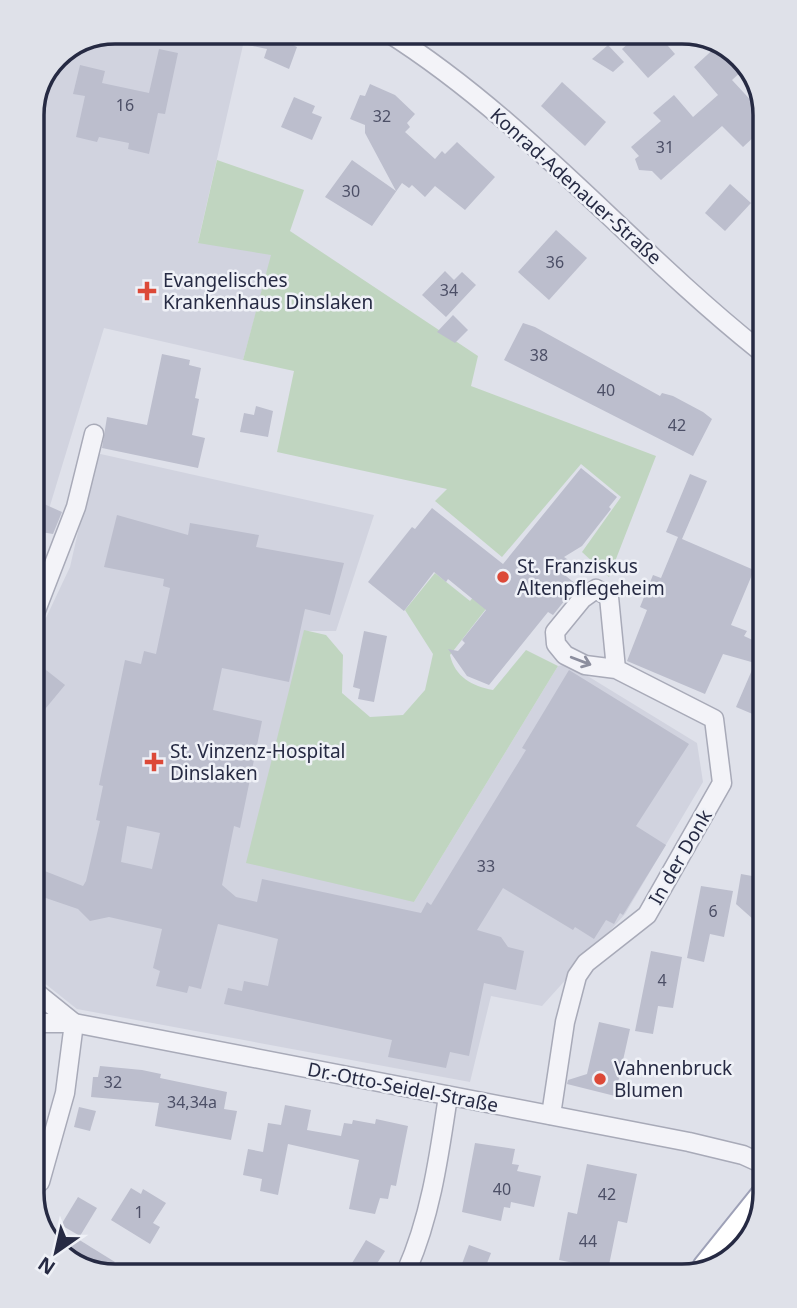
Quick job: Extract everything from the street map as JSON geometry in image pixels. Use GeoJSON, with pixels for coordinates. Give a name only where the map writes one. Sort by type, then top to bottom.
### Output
{"type":"FeatureCollection","features":[{"type":"Feature","properties":{"kind":"main road"},"geometry":{"type":"LineString","coordinates":[[718,1254],[750,1216]]}},
{"type":"Feature","properties":{"kind":"street","name":"Konrad-Adenauer-Straße"},"geometry":{"type":"LineString","coordinates":[[406,44],[432,60],[500,115],[707,306],[753,345]]}},
{"type":"Feature","properties":{"kind":"street"},"geometry":{"type":"LineString","coordinates":[[44,590],[76,507],[94,434]]}},
{"type":"Feature","properties":{"kind":"street","name":"In der Donk"},"geometry":{"type":"LineString","coordinates":[[551,1115],[565,1022],[578,976],[586,963],[647,915],[722,783],[714,719],[616,669],[585,665],[565,655],[556,644],[555,632],[582,599],[596,589],[609,597],[616,669]]}},
{"type":"Feature","properties":{"kind":"street"},"geometry":{"type":"LineString","coordinates":[[44,999],[74,1023],[65,1093],[44,1168]]}},
{"type":"Feature","properties":{"kind":"street","name":"Dr.-Otto-Seidel-Straße"},"geometry":{"type":"LineString","coordinates":[[44,1023],[74,1023],[551,1115],[743,1155],[753,1160]]}},
{"type":"Feature","properties":{"kind":"street"},"geometry":{"type":"LineString","coordinates":[[409,1264],[420,1239],[435,1182],[448,1096]]}},
{"type":"Feature","properties":{"kind":"shaded area","name":"Evangelisches Krankenhaus Dinslaken"},"geometry":{"type":"Polygon","coordinates":[[[105,44],[243,44],[198,242],[272,254],[243,360],[104,328],[44,525],[44,110],[51,83],[68,61],[79,53],[105,44]]]}},
{"type":"Feature","properties":{"kind":"shaded area","name":"St. Vinzenz-Hospital Dinslaken"},"geometry":{"type":"Polygon","coordinates":[[[96,453],[374,515],[336,631],[304,631],[414,902],[558,666],[568,664],[697,743],[703,782],[625,914],[542,1006],[491,996],[470,1082],[77,1009],[44,983],[44,622],[70,567],[96,453]]]}},
{"type":"Feature","properties":{"kind":"green space"},"geometry":{"type":"Polygon","coordinates":[[[217,160],[304,190],[290,231],[478,356],[471,386],[656,456],[609,577],[582,552],[621,497],[581,464],[502,557],[435,501],[447,489],[277,452],[294,371],[243,360],[271,255],[198,243],[217,160]]]}},
{"type":"Feature","properties":{"kind":"green space"},"geometry":{"type":"Polygon","coordinates":[[[435,573],[470,601],[476,594],[489,605],[450,655],[460,675],[478,686],[493,690],[526,650],[558,666],[414,902],[246,863],[304,630],[326,635],[343,655],[342,693],[370,717],[403,715],[425,690],[433,654],[405,610],[435,573]]]}},
{"type":"Feature","properties":{"kind":"building"},"geometry":{"type":"Polygon","coordinates":[[[243,44],[291,44],[297,47],[289,69],[264,58],[267,49],[243,44]]]}},
{"type":"Feature","properties":{"kind":"building"},"geometry":{"type":"Polygon","coordinates":[[[628,44],[666,44],[675,54],[648,78],[622,49],[628,44]]]}},
{"type":"Feature","properties":{"kind":"building"},"geometry":{"type":"Polygon","coordinates":[[[608,45],[624,62],[613,72],[592,59],[608,45]]]}},
{"type":"Feature","properties":{"kind":"building"},"geometry":{"type":"Polygon","coordinates":[[[159,49],[178,53],[165,114],[158,113],[149,154],[128,149],[129,143],[99,137],[97,142],[76,137],[85,96],[73,94],[80,65],[105,71],[102,83],[149,93],[159,49]]]}},
{"type":"Feature","properties":{"kind":"building"},"geometry":{"type":"Polygon","coordinates":[[[712,50],[736,68],[740,73],[732,80],[752,102],[753,138],[743,147],[722,126],[661,180],[652,171],[639,170],[635,159],[639,156],[631,147],[661,121],[653,113],[674,95],[693,117],[718,95],[694,67],[712,50]]]}},
{"type":"Feature","properties":{"kind":"building"},"geometry":{"type":"Polygon","coordinates":[[[562,82],[606,122],[585,146],[541,106],[562,82]]]}},
{"type":"Feature","properties":{"kind":"building"},"geometry":{"type":"Polygon","coordinates":[[[370,84],[395,95],[415,114],[407,123],[410,127],[405,132],[435,159],[442,151],[445,154],[457,142],[495,177],[465,210],[435,186],[425,197],[412,185],[409,188],[402,183],[372,226],[325,197],[352,160],[396,191],[365,133],[365,125],[350,119],[360,95],[365,96],[370,84]]]}},
{"type":"Feature","properties":{"kind":"building"},"geometry":{"type":"Polygon","coordinates":[[[294,97],[315,106],[312,113],[322,117],[312,140],[281,127],[294,97]]]}},
{"type":"Feature","properties":{"kind":"building"},"geometry":{"type":"Polygon","coordinates":[[[730,184],[751,203],[725,231],[705,213],[730,184]]]}},
{"type":"Feature","properties":{"kind":"building"},"geometry":{"type":"Polygon","coordinates":[[[556,230],[587,258],[549,300],[518,272],[556,230]]]}},
{"type":"Feature","properties":{"kind":"building"},"geometry":{"type":"Polygon","coordinates":[[[445,271],[454,280],[462,272],[476,285],[446,317],[422,295],[445,271]]]}},
{"type":"Feature","properties":{"kind":"building"},"geometry":{"type":"Polygon","coordinates":[[[453,315],[468,330],[455,343],[437,332],[453,315]]]}},
{"type":"Feature","properties":{"kind":"building"},"geometry":{"type":"Polygon","coordinates":[[[523,323],[535,327],[660,396],[662,393],[673,396],[712,419],[693,456],[504,360],[523,323]]]}},
{"type":"Feature","properties":{"kind":"building"},"geometry":{"type":"Polygon","coordinates":[[[162,354],[190,360],[189,365],[201,368],[195,398],[199,399],[192,435],[205,438],[198,468],[102,448],[107,417],[147,425],[162,354]]]}},
{"type":"Feature","properties":{"kind":"building"},"geometry":{"type":"Polygon","coordinates":[[[256,406],[273,411],[268,437],[240,432],[244,413],[254,415],[256,406]]]}},
{"type":"Feature","properties":{"kind":"building","name":"St. Franziskus Altenpflegeheim"},"geometry":{"type":"Polygon","coordinates":[[[581,468],[617,497],[582,546],[564,557],[570,561],[561,572],[577,585],[553,615],[548,612],[489,685],[467,676],[448,649],[458,651],[465,643],[462,640],[486,610],[448,579],[446,582],[434,572],[404,611],[368,582],[412,527],[415,529],[432,508],[503,564],[581,468]]]}},
{"type":"Feature","properties":{"kind":"building"},"geometry":{"type":"Polygon","coordinates":[[[690,474],[707,481],[682,539],[753,570],[731,625],[747,631],[744,636],[753,640],[753,662],[723,654],[705,694],[627,661],[647,610],[640,607],[653,575],[661,578],[678,537],[666,532],[690,474]]]}},
{"type":"Feature","properties":{"kind":"building"},"geometry":{"type":"Polygon","coordinates":[[[44,504],[62,512],[53,534],[44,532],[44,504]]]}},
{"type":"Feature","properties":{"kind":"building"},"geometry":{"type":"Polygon","coordinates":[[[117,515],[188,535],[190,523],[259,535],[256,547],[344,563],[330,615],[305,609],[289,682],[222,668],[213,710],[262,721],[240,828],[234,826],[222,885],[236,897],[257,902],[262,879],[421,913],[427,902],[431,905],[526,750],[522,748],[569,670],[689,744],[636,826],[666,845],[623,915],[620,913],[614,924],[606,920],[594,939],[575,927],[573,930],[503,888],[477,930],[501,937],[508,947],[524,951],[516,990],[484,983],[469,1056],[450,1052],[446,1068],[388,1057],[392,1040],[224,1004],[228,988],[242,991],[244,981],[268,986],[278,939],[218,924],[201,989],[189,986],[187,993],[156,986],[160,971],[153,968],[162,929],[109,917],[90,921],[78,909],[44,897],[44,871],[83,886],[86,881],[100,821],[96,820],[103,786],[99,785],[125,660],[141,664],[144,651],[156,654],[170,588],[163,586],[164,579],[104,567],[117,515]],[[127,826],[121,862],[152,869],[160,833],[127,826]]]}},
{"type":"Feature","properties":{"kind":"building"},"geometry":{"type":"Polygon","coordinates":[[[364,631],[387,636],[374,702],[358,699],[360,689],[353,687],[364,631]]]}},
{"type":"Feature","properties":{"kind":"building"},"geometry":{"type":"Polygon","coordinates":[[[44,668],[65,685],[44,710],[44,668]]]}},
{"type":"Feature","properties":{"kind":"building"},"geometry":{"type":"Polygon","coordinates":[[[753,668],[753,714],[736,707],[753,668]]]}},
{"type":"Feature","properties":{"kind":"building"},"geometry":{"type":"Polygon","coordinates":[[[741,874],[753,876],[753,919],[736,904],[741,874]]]}},
{"type":"Feature","properties":{"kind":"building"},"geometry":{"type":"Polygon","coordinates":[[[701,886],[733,891],[724,937],[710,934],[704,962],[687,958],[701,886]]]}},
{"type":"Feature","properties":{"kind":"building"},"geometry":{"type":"Polygon","coordinates":[[[651,951],[682,957],[673,1008],[658,1006],[653,1034],[635,1031],[651,951]]]}},
{"type":"Feature","properties":{"kind":"building"},"geometry":{"type":"Polygon","coordinates":[[[599,1022],[630,1029],[615,1096],[567,1084],[568,1080],[587,1074],[599,1022]]]}},
{"type":"Feature","properties":{"kind":"building"},"geometry":{"type":"Polygon","coordinates":[[[100,1066],[142,1070],[161,1074],[160,1078],[227,1092],[224,1109],[237,1111],[231,1140],[155,1126],[159,1103],[91,1097],[93,1077],[98,1077],[100,1066]]]}},
{"type":"Feature","properties":{"kind":"building"},"geometry":{"type":"Polygon","coordinates":[[[285,1105],[311,1110],[307,1130],[341,1136],[344,1123],[352,1124],[353,1120],[375,1124],[376,1119],[408,1126],[396,1186],[391,1185],[388,1199],[380,1198],[375,1214],[349,1209],[359,1160],[288,1144],[278,1195],[260,1191],[262,1179],[243,1175],[248,1149],[263,1152],[268,1123],[281,1125],[285,1105]]]}},
{"type":"Feature","properties":{"kind":"building"},"geometry":{"type":"Polygon","coordinates":[[[79,1107],[96,1111],[90,1131],[74,1127],[79,1107]]]}},
{"type":"Feature","properties":{"kind":"building"},"geometry":{"type":"Polygon","coordinates":[[[475,1143],[515,1149],[512,1164],[519,1165],[517,1171],[541,1176],[534,1207],[511,1202],[510,1208],[504,1207],[501,1221],[462,1212],[475,1143]]]}},
{"type":"Feature","properties":{"kind":"building"},"geometry":{"type":"Polygon","coordinates":[[[587,1164],[637,1174],[627,1223],[618,1221],[609,1264],[579,1264],[559,1260],[568,1212],[577,1214],[587,1164]]]}},
{"type":"Feature","properties":{"kind":"building"},"geometry":{"type":"Polygon","coordinates":[[[131,1188],[141,1194],[143,1189],[166,1203],[153,1223],[160,1227],[150,1244],[111,1220],[131,1188]]]}},
{"type":"Feature","properties":{"kind":"building"},"geometry":{"type":"Polygon","coordinates":[[[78,1197],[97,1208],[91,1218],[66,1217],[78,1197]]]}},
{"type":"Feature","properties":{"kind":"building"},"geometry":{"type":"Polygon","coordinates":[[[366,1240],[385,1251],[377,1264],[351,1264],[366,1240]]]}},
{"type":"Feature","properties":{"kind":"building"},"geometry":{"type":"Polygon","coordinates":[[[469,1245],[491,1253],[487,1264],[462,1264],[469,1245]]]}},
{"type":"Feature","properties":{"kind":"building"},"geometry":{"type":"Polygon","coordinates":[[[91,1247],[115,1262],[110,1264],[92,1260],[91,1247]]]}},
{"type":"Feature","properties":{"kind":"place","name":"Evangelisches Krankenhaus Dinslaken"},"geometry":{"type":"Point","coordinates":[147,291]}},
{"type":"Feature","properties":{"kind":"place","name":"St. Franziskus Altenpflegeheim"},"geometry":{"type":"Point","coordinates":[503,577]}},
{"type":"Feature","properties":{"kind":"place","name":"St. Vinzenz-Hospital Dinslaken"},"geometry":{"type":"Point","coordinates":[154,762]}},
{"type":"Feature","properties":{"kind":"place","name":"Vahnenbruck Blumen"},"geometry":{"type":"Point","coordinates":[600,1079]}}]}
